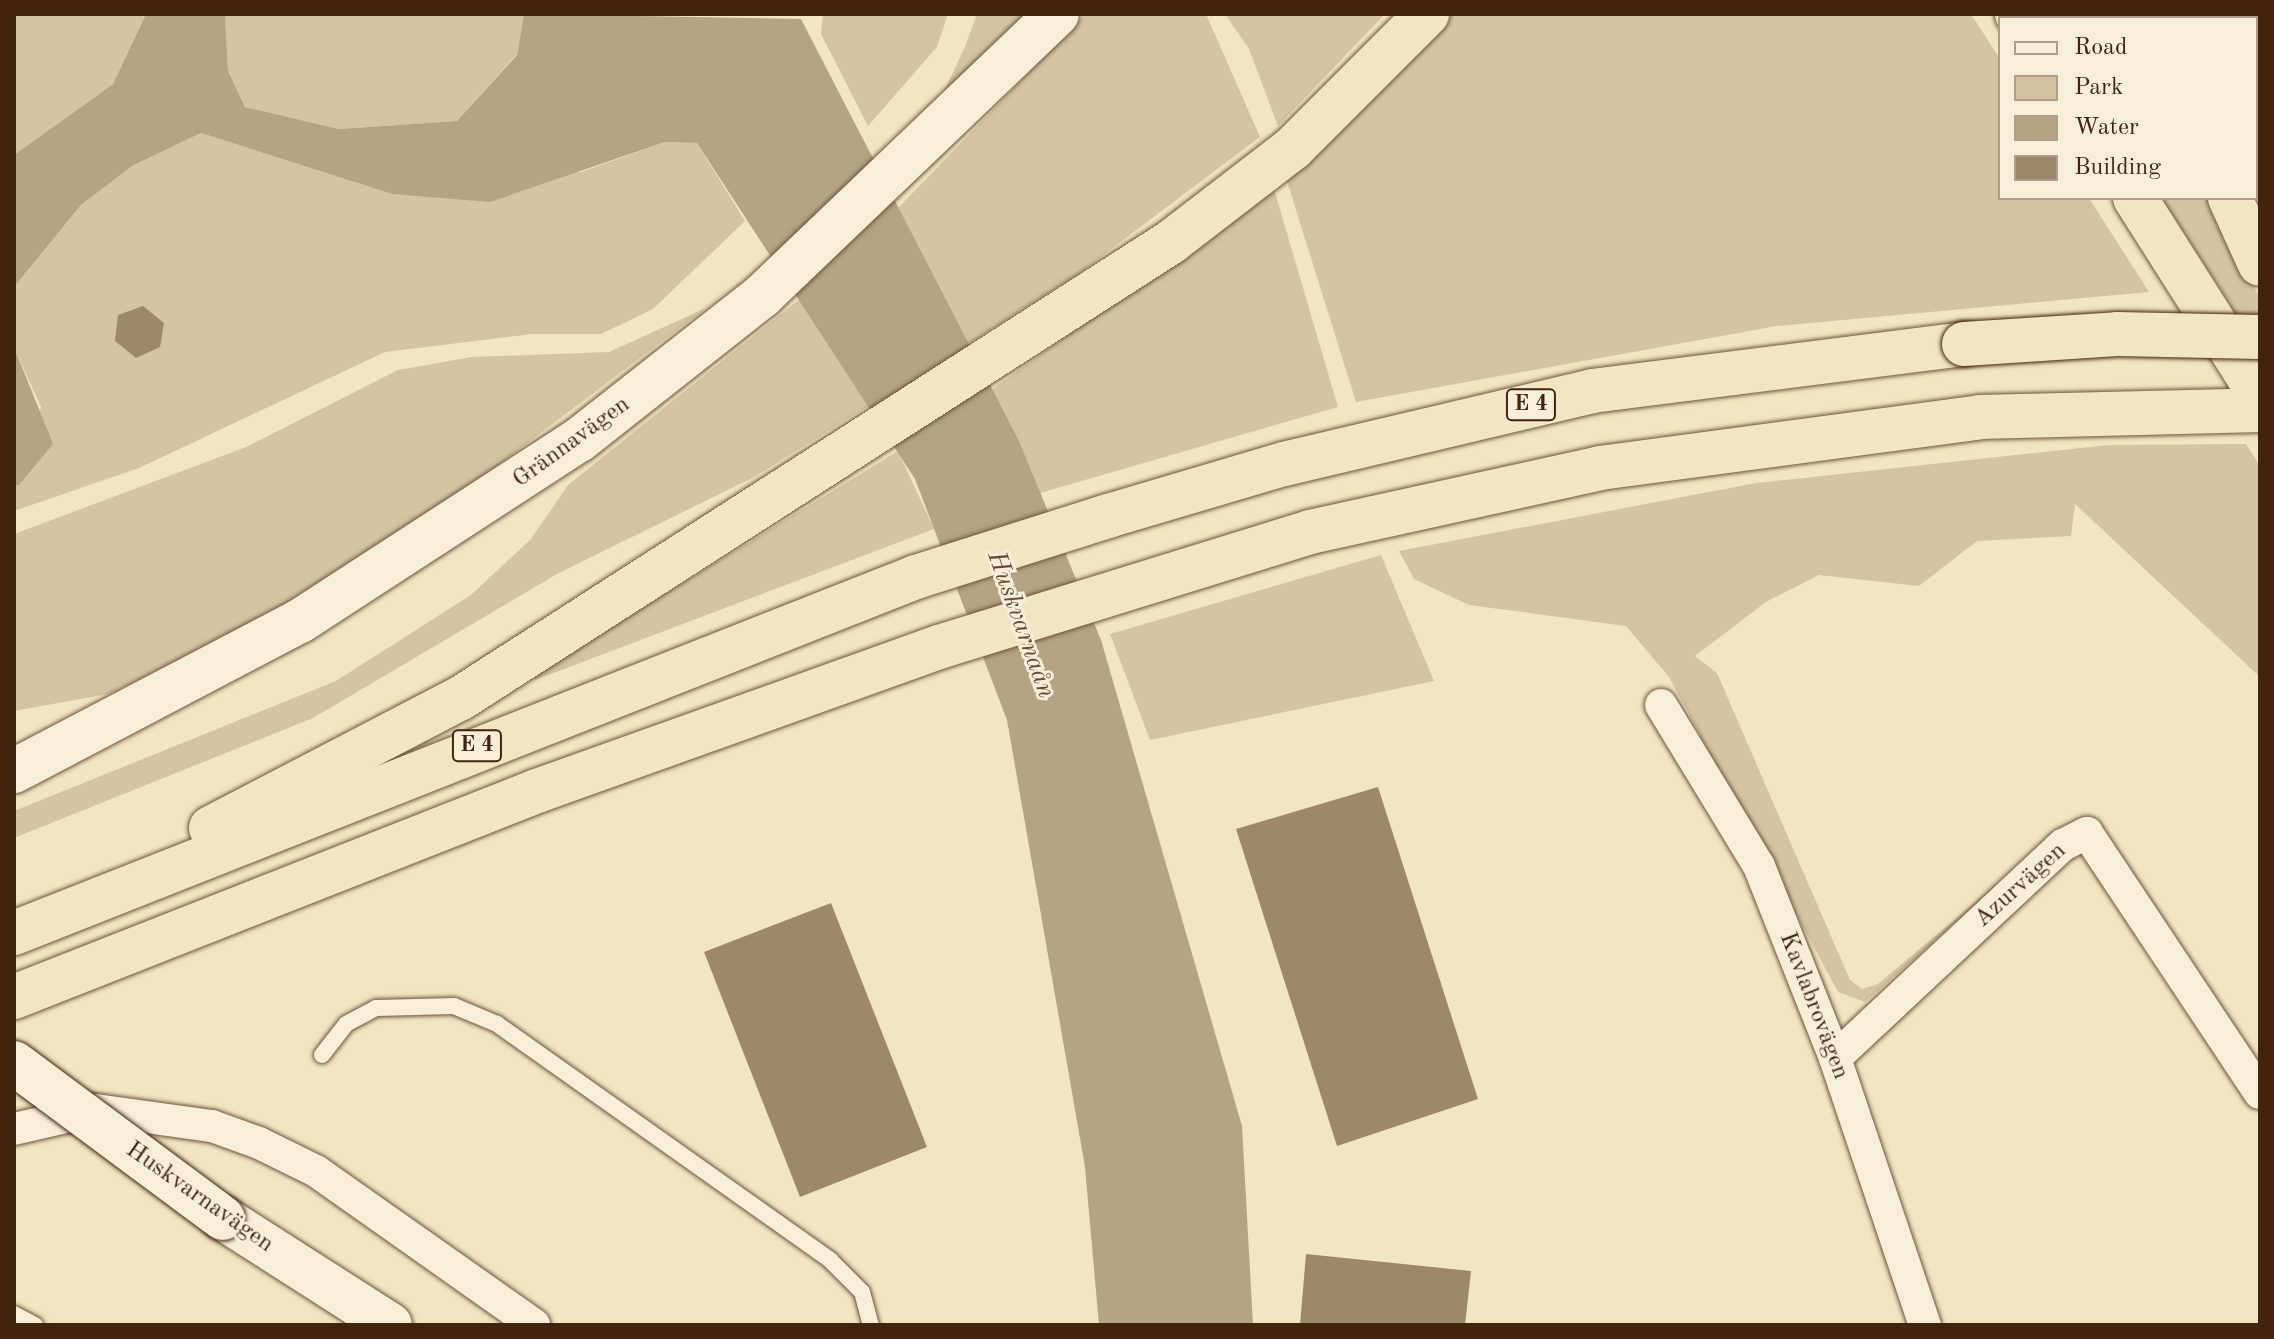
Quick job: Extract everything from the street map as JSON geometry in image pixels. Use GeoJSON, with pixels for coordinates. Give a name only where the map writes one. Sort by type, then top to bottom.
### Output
{"type":"FeatureCollection","features":[{"type":"Feature","properties":{"kind":"highway"},"geometry":{"type":"LineString","coordinates":[[28,927],[461,698],[1011,348],[1171,242],[1293,148],[1427,14]]}},
{"type":"Feature","properties":{"kind":"highway"},"geometry":{"type":"LineString","coordinates":[[2136,200],[2260,395]]}},
{"type":"Feature","properties":{"kind":"highway"},"geometry":{"type":"LineString","coordinates":[[2231,200],[2260,264]]}},
{"type":"Feature","properties":{"kind":"highway","name":"E 4"},"geometry":{"type":"LineString","coordinates":[[28,927],[916,577],[1284,464],[1592,391],[1964,344],[2117,334],[2260,337]]}},
{"type":"Feature","properties":{"kind":"highway"},"geometry":{"type":"LineString","coordinates":[[14,997],[537,791],[939,647],[1310,532],[1600,468],[1980,417],[2260,410]]}},
{"type":"Feature","properties":{"kind":"main road","name":"Grännavägen"},"geometry":{"type":"LineString","coordinates":[[14,771],[220,668],[389,569],[579,440],[762,296],[921,152],[1057,14]]}},
{"type":"Feature","properties":{"kind":"main road","name":"Huskvarnavägen"},"geometry":{"type":"LineString","coordinates":[[14,1063],[223,1218],[390,1325]]}},
{"type":"Feature","properties":{"kind":"street","name":"Kavlabrovägen"},"geometry":{"type":"LineString","coordinates":[[1661,705],[1759,866],[1835,1058],[1925,1325]]}},
{"type":"Feature","properties":{"kind":"street","name":"Azurvägen"},"geometry":{"type":"LineString","coordinates":[[1835,1058],[2063,845],[2087,833],[2260,1093]]}},
{"type":"Feature","properties":{"kind":"street"},"geometry":{"type":"LineString","coordinates":[[14,1129],[96,1110],[212,1126],[259,1143],[316,1171],[534,1325]]}},
{"type":"Feature","properties":{"kind":"lane"},"geometry":{"type":"LineString","coordinates":[[322,1055],[346,1024],[376,1008],[454,1006],[497,1024],[830,1260],[862,1292],[871,1325]]}},
{"type":"Feature","properties":{"kind":"lane"},"geometry":{"type":"LineString","coordinates":[[14,1314],[35,1325]]}},
{"type":"Feature","properties":{"kind":"green space"},"geometry":{"type":"Polygon","coordinates":[[[14,14],[146,14],[113,84],[14,155],[14,14]]]}},
{"type":"Feature","properties":{"kind":"green space"},"geometry":{"type":"Polygon","coordinates":[[[225,14],[524,14],[517,54],[457,121],[339,129],[245,107],[228,72],[225,14]]]}},
{"type":"Feature","properties":{"kind":"green space"},"geometry":{"type":"Polygon","coordinates":[[[823,14],[948,14],[937,47],[868,126],[821,34],[823,14]]]}},
{"type":"Feature","properties":{"kind":"green space"},"geometry":{"type":"Polygon","coordinates":[[[977,14],[1026,14],[939,102],[964,49],[977,14]]]}},
{"type":"Feature","properties":{"kind":"green space"},"geometry":{"type":"Polygon","coordinates":[[[1086,14],[1206,14],[1260,137],[1078,274],[966,345],[898,208],[1086,14]]]}},
{"type":"Feature","properties":{"kind":"green space"},"geometry":{"type":"Polygon","coordinates":[[[1225,14],[1385,14],[1278,126],[1249,49],[1225,14]]]}},
{"type":"Feature","properties":{"kind":"green space"},"geometry":{"type":"Polygon","coordinates":[[[1448,14],[1971,14],[1998,56],[1998,200],[2090,200],[2149,292],[1777,326],[1356,402],[1286,178],[1448,14]]]}},
{"type":"Feature","properties":{"kind":"green space"},"geometry":{"type":"Polygon","coordinates":[[[2191,14],[2260,14],[2260,178],[2258,16],[2191,14]]]}},
{"type":"Feature","properties":{"kind":"green space"},"geometry":{"type":"Polygon","coordinates":[[[201,133],[392,194],[581,172],[665,142],[697,143],[745,221],[653,309],[601,334],[532,334],[385,352],[139,468],[14,511],[14,485],[41,407],[14,347],[14,287],[81,205],[132,166],[201,133]]]}},
{"type":"Feature","properties":{"kind":"green space"},"geometry":{"type":"Polygon","coordinates":[[[1274,189],[1338,407],[1040,493],[991,390],[1274,189]]]}},
{"type":"Feature","properties":{"kind":"green space"},"geometry":{"type":"Polygon","coordinates":[[[2163,200],[2211,200],[2260,299],[2260,351],[2163,200]]]}},
{"type":"Feature","properties":{"kind":"green space"},"geometry":{"type":"Polygon","coordinates":[[[800,299],[870,405],[756,476],[557,574],[313,718],[14,838],[14,811],[336,681],[471,595],[531,539],[568,485],[800,299]]]}},
{"type":"Feature","properties":{"kind":"green space"},"geometry":{"type":"Polygon","coordinates":[[[706,308],[432,515],[242,630],[108,694],[14,711],[14,534],[246,447],[398,370],[472,357],[609,352],[706,308]]]}},
{"type":"Feature","properties":{"kind":"green space"},"geometry":{"type":"Polygon","coordinates":[[[2246,444],[2260,466],[2260,677],[2075,504],[2071,536],[1977,541],[1919,586],[1819,575],[1766,602],[1695,656],[1717,673],[1850,980],[1862,989],[1878,984],[2048,841],[1865,1002],[1838,992],[1669,677],[1626,626],[1469,605],[1414,579],[1399,551],[1756,483],[2109,445],[2246,444]]]}},
{"type":"Feature","properties":{"kind":"green space"},"geometry":{"type":"Polygon","coordinates":[[[898,451],[934,529],[535,680],[535,674],[898,451]]]}},
{"type":"Feature","properties":{"kind":"green space"},"geometry":{"type":"Polygon","coordinates":[[[1381,555],[1434,681],[1150,740],[1110,634],[1381,555]]]}},
{"type":"Feature","properties":{"kind":"water","name":"Huskvarnaån"},"geometry":{"type":"Polygon","coordinates":[[[146,14],[225,14],[228,71],[245,107],[339,129],[457,121],[517,55],[524,14],[801,19],[1019,441],[1101,640],[1242,1126],[1253,1325],[1099,1325],[1085,1167],[1007,720],[915,479],[697,143],[665,142],[490,202],[392,194],[201,133],[132,166],[81,205],[14,287],[14,155],[113,84],[146,14]]]}},
{"type":"Feature","properties":{"kind":"water"},"geometry":{"type":"Polygon","coordinates":[[[14,347],[53,444],[19,485],[14,485],[14,347]]]}},
{"type":"Feature","properties":{"kind":"building"},"geometry":{"type":"Polygon","coordinates":[[[143,306],[164,323],[160,347],[136,358],[115,341],[118,315],[143,306]]]}},
{"type":"Feature","properties":{"kind":"building"},"geometry":{"type":"Polygon","coordinates":[[[1378,787],[1478,1099],[1337,1146],[1236,829],[1378,787]]]}},
{"type":"Feature","properties":{"kind":"building"},"geometry":{"type":"Polygon","coordinates":[[[831,903],[927,1147],[800,1197],[704,952],[831,903]]]}},
{"type":"Feature","properties":{"kind":"building"},"geometry":{"type":"Polygon","coordinates":[[[1306,1254],[1471,1271],[1465,1325],[1300,1325],[1306,1254]]]}}]}
